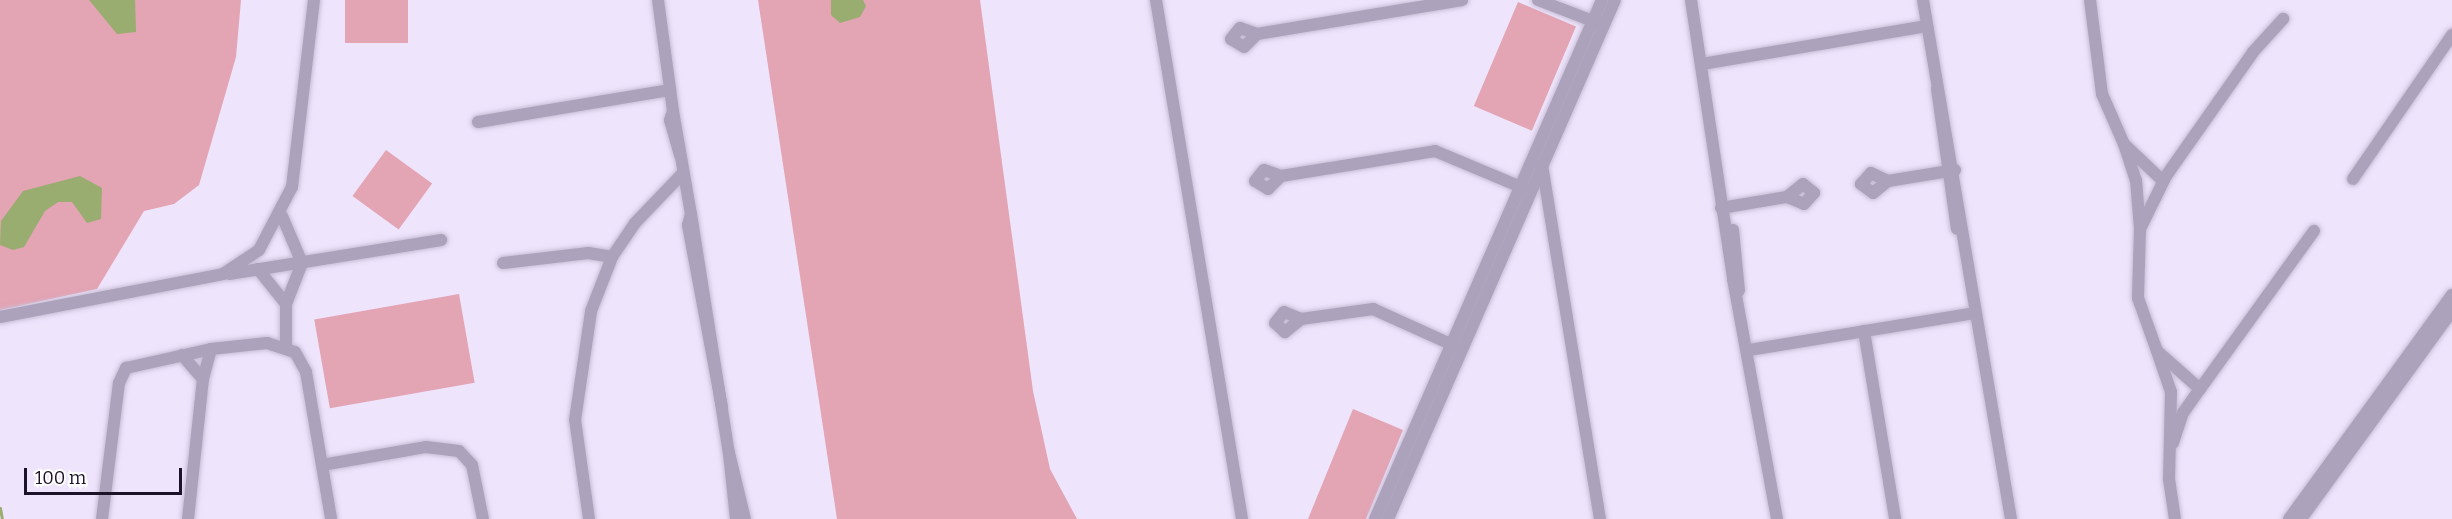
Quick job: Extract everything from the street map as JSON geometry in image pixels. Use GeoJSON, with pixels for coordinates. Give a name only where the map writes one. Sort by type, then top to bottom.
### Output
{"type":"FeatureCollection","features":[{"type":"Feature","properties":{"kind":"street"},"geometry":{"type":"LineString","coordinates":[[223,274],[250,258],[282,216],[295,175],[314,0]]}},
{"type":"Feature","properties":{"kind":"street"},"geometry":{"type":"LineString","coordinates":[[650,0],[667,69]]}},
{"type":"Feature","properties":{"kind":"street"},"geometry":{"type":"LineString","coordinates":[[657,0],[722,407],[736,519]]}},
{"type":"Feature","properties":{"kind":"street"},"geometry":{"type":"LineString","coordinates":[[1156,0],[1242,519]]}},
{"type":"Feature","properties":{"kind":"street"},"geometry":{"type":"LineString","coordinates":[[1257,34],[1462,0]]}},
{"type":"Feature","properties":{"kind":"street"},"geometry":{"type":"LineString","coordinates":[[1538,0],[1598,23]]}},
{"type":"Feature","properties":{"kind":"street"},"geometry":{"type":"LineString","coordinates":[[1526,189],[1542,165],[1598,23],[1602,0]]}},
{"type":"Feature","properties":{"kind":"street"},"geometry":{"type":"LineString","coordinates":[[1375,519],[1456,347],[1526,189],[1539,144],[1598,23],[1615,0]]}},
{"type":"Feature","properties":{"kind":"street"},"geometry":{"type":"LineString","coordinates":[[1691,0],[1777,519]]}},
{"type":"Feature","properties":{"kind":"street"},"geometry":{"type":"LineString","coordinates":[[1923,0],[2011,519]]}},
{"type":"Feature","properties":{"kind":"street"},"geometry":{"type":"LineString","coordinates":[[2090,0],[2101,87],[2136,180],[2140,229],[2138,298],[2170,387],[2173,443],[2169,479],[2175,519]]}},
{"type":"Feature","properties":{"kind":"street"},"geometry":{"type":"LineString","coordinates":[[2140,229],[2152,198],[2163,181],[2253,52],[2283,19]]}},
{"type":"Feature","properties":{"kind":"street"},"geometry":{"type":"LineString","coordinates":[[1702,64],[1927,26]]}},
{"type":"Feature","properties":{"kind":"street"},"geometry":{"type":"LineString","coordinates":[[2353,179],[2452,35]]}},
{"type":"Feature","properties":{"kind":"street"},"geometry":{"type":"LineString","coordinates":[[478,122],[670,90]]}},
{"type":"Feature","properties":{"kind":"street"},"geometry":{"type":"LineString","coordinates":[[1539,144],[1600,519]]}},
{"type":"Feature","properties":{"kind":"street"},"geometry":{"type":"LineString","coordinates":[[2124,144],[2151,174],[2163,181]]}},
{"type":"Feature","properties":{"kind":"street"},"geometry":{"type":"LineString","coordinates":[[1281,176],[1435,151],[1526,189],[1547,192]]}},
{"type":"Feature","properties":{"kind":"street"},"geometry":{"type":"LineString","coordinates":[[1887,181],[1951,170]]}},
{"type":"Feature","properties":{"kind":"street"},"geometry":{"type":"LineString","coordinates":[[588,519],[576,393],[584,336],[612,257],[651,201],[683,173]]}},
{"type":"Feature","properties":{"kind":"street"},"geometry":{"type":"LineString","coordinates":[[2136,180],[2151,174]]}},
{"type":"Feature","properties":{"kind":"street"},"geometry":{"type":"LineString","coordinates":[[2138,193],[2152,198]]}},
{"type":"Feature","properties":{"kind":"street"},"geometry":{"type":"LineString","coordinates":[[1726,207],[1787,197]]}},
{"type":"Feature","properties":{"kind":"street"},"geometry":{"type":"LineString","coordinates":[[282,216],[302,263],[286,304],[286,347],[306,372],[331,519]]}},
{"type":"Feature","properties":{"kind":"street"},"geometry":{"type":"LineString","coordinates":[[2173,443],[2189,404],[2314,231]]}},
{"type":"Feature","properties":{"kind":"street"},"geometry":{"type":"LineString","coordinates":[[0,317],[223,274],[261,273],[302,263],[441,240]]}},
{"type":"Feature","properties":{"kind":"street"},"geometry":{"type":"LineString","coordinates":[[503,263],[588,253],[612,257]]}},
{"type":"Feature","properties":{"kind":"street"},"geometry":{"type":"LineString","coordinates":[[250,258],[286,304]]}},
{"type":"Feature","properties":{"kind":"street"},"geometry":{"type":"LineString","coordinates":[[2289,519],[2452,295]]}},
{"type":"Feature","properties":{"kind":"street"},"geometry":{"type":"LineString","coordinates":[[1301,319],[1373,309],[1456,347]]}},
{"type":"Feature","properties":{"kind":"street"},"geometry":{"type":"LineString","coordinates":[[2301,519],[2452,311]]}},
{"type":"Feature","properties":{"kind":"street"},"geometry":{"type":"LineString","coordinates":[[1749,350],[1976,313]]}},
{"type":"Feature","properties":{"kind":"street"},"geometry":{"type":"LineString","coordinates":[[1864,331],[1895,519]]}},
{"type":"Feature","properties":{"kind":"street"},"geometry":{"type":"LineString","coordinates":[[102,519],[123,372],[138,363],[212,349],[258,343],[286,347]]}},
{"type":"Feature","properties":{"kind":"street"},"geometry":{"type":"LineString","coordinates":[[1388,519],[1456,347]]}},
{"type":"Feature","properties":{"kind":"street"},"geometry":{"type":"LineString","coordinates":[[188,519],[203,379],[212,349]]}},
{"type":"Feature","properties":{"kind":"street"},"geometry":{"type":"LineString","coordinates":[[2157,351],[2185,379],[2200,390]]}},
{"type":"Feature","properties":{"kind":"street"},"geometry":{"type":"LineString","coordinates":[[182,355],[203,379]]}},
{"type":"Feature","properties":{"kind":"street"},"geometry":{"type":"LineString","coordinates":[[2170,387],[2185,379]]}},
{"type":"Feature","properties":{"kind":"street"},"geometry":{"type":"LineString","coordinates":[[2172,402],[2189,404]]}},
{"type":"Feature","properties":{"kind":"street"},"geometry":{"type":"LineString","coordinates":[[322,465],[426,447],[459,451],[472,465],[483,519]]}},
{"type":"Feature","properties":{"kind":"street"},"geometry":{"type":"LineString","coordinates":[[729,453],[745,519]]}},
{"type":"Feature","properties":{"kind":"shaded area"},"geometry":{"type":"Polygon","coordinates":[[[0,0],[241,0],[236,57],[199,185],[174,204],[144,211],[97,289],[0,310],[0,0]]]}},
{"type":"Feature","properties":{"kind":"shaded area"},"geometry":{"type":"Polygon","coordinates":[[[89,0],[135,0],[136,32],[117,34],[89,0]]]}},
{"type":"Feature","properties":{"kind":"shaded area"},"geometry":{"type":"Polygon","coordinates":[[[345,0],[408,0],[408,43],[345,43],[345,0]]]}},
{"type":"Feature","properties":{"kind":"shaded area"},"geometry":{"type":"Polygon","coordinates":[[[758,0],[980,0],[1033,391],[1050,469],[1077,519],[837,519],[758,0]]]}},
{"type":"Feature","properties":{"kind":"shaded area"},"geometry":{"type":"Polygon","coordinates":[[[831,0],[863,0],[866,6],[860,17],[840,23],[831,15],[831,0]]]}},
{"type":"Feature","properties":{"kind":"shaded area"},"geometry":{"type":"Polygon","coordinates":[[[1518,2],[1576,27],[1532,131],[1474,106],[1518,2]]]}},
{"type":"Feature","properties":{"kind":"shaded area"},"geometry":{"type":"Polygon","coordinates":[[[386,150],[432,184],[399,230],[352,196],[386,150]]]}},
{"type":"Feature","properties":{"kind":"shaded area"},"geometry":{"type":"Polygon","coordinates":[[[80,176],[102,188],[101,219],[87,223],[72,202],[58,202],[45,211],[24,247],[13,250],[0,245],[1,221],[23,191],[80,176]]]}},
{"type":"Feature","properties":{"kind":"shaded area"},"geometry":{"type":"Polygon","coordinates":[[[459,294],[475,383],[330,408],[314,320],[459,294]]]}},
{"type":"Feature","properties":{"kind":"shaded area"},"geometry":{"type":"Polygon","coordinates":[[[1353,409],[1403,430],[1366,519],[1308,519],[1353,409]]]}},
{"type":"Feature","properties":{"kind":"waterway"},"geometry":{"type":"LineString","coordinates":[[0,508],[2,519]]}}]}
